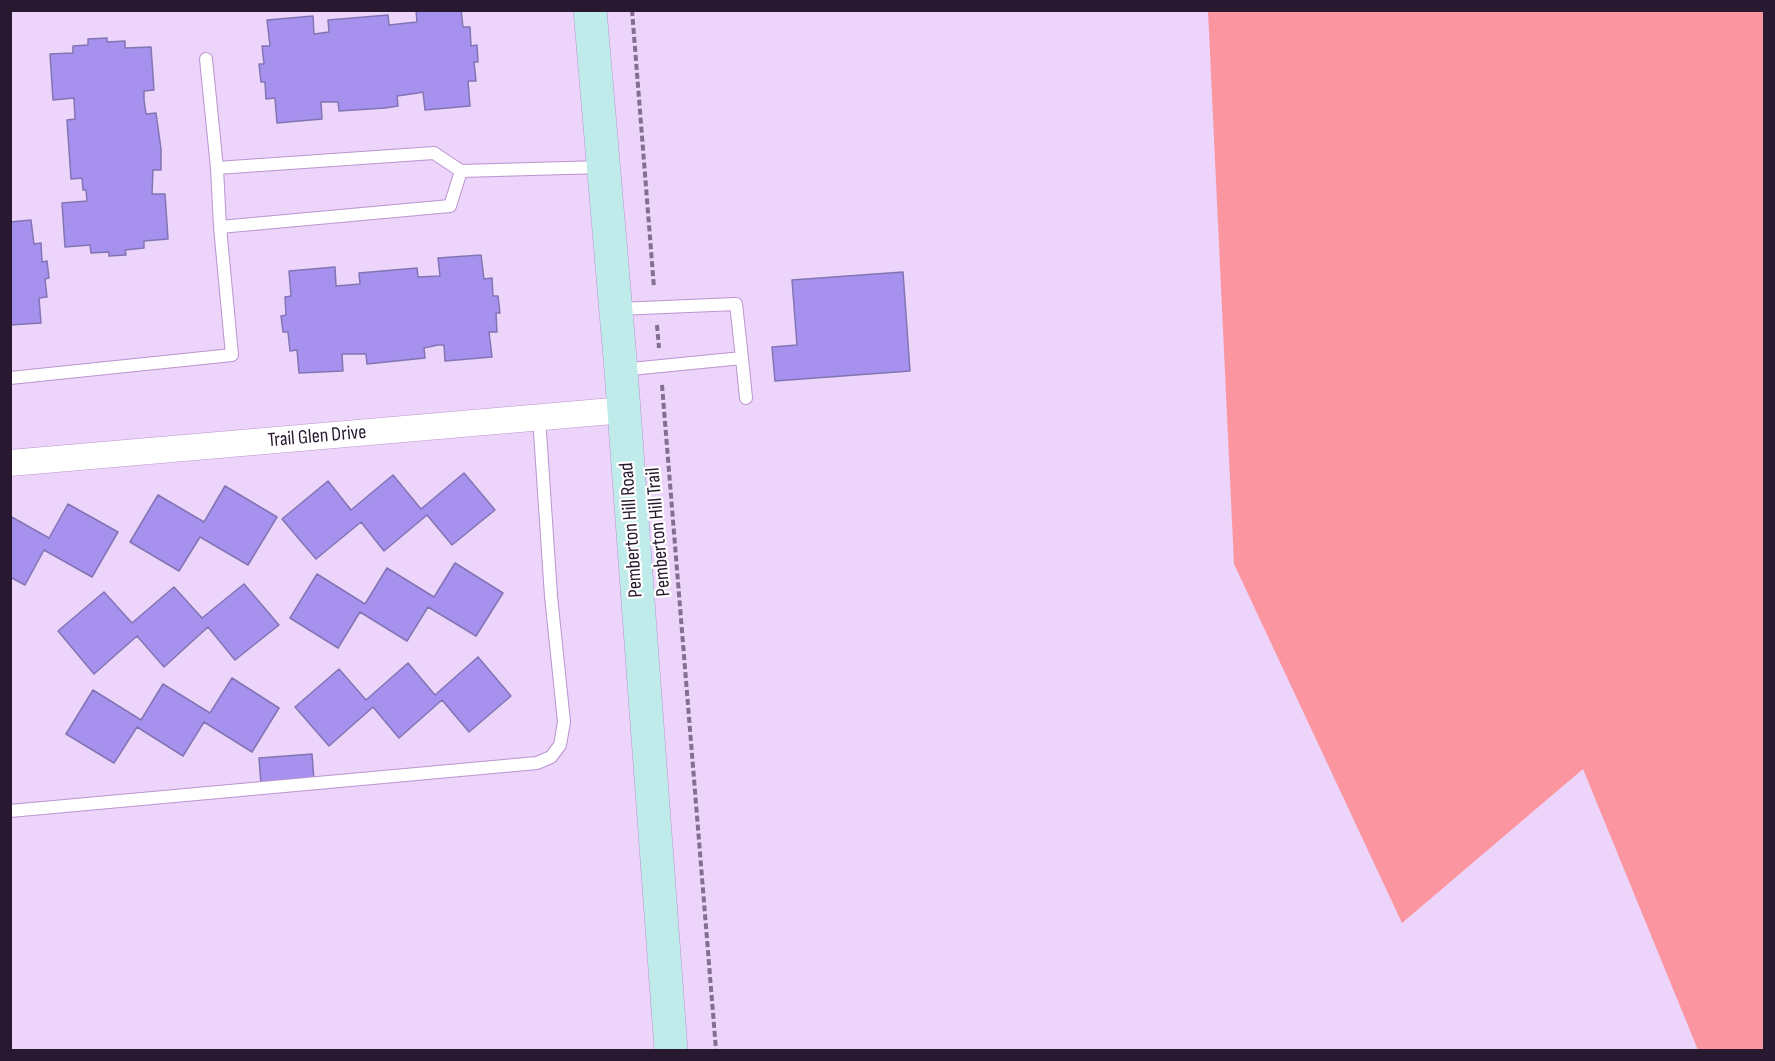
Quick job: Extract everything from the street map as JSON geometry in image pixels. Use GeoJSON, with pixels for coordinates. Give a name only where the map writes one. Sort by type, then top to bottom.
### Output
{"type":"FeatureCollection","features":[{"type":"Feature","properties":{"kind":"street","name":"Pemberton Hill Road"},"geometry":{"type":"LineString","coordinates":[[590,10],[621,370],[671,1050]]}},
{"type":"Feature","properties":{"kind":"street","name":"Trail Glen Drive"},"geometry":{"type":"LineString","coordinates":[[10,463],[624,410]]}},
{"type":"Feature","properties":{"kind":"lane"},"geometry":{"type":"LineString","coordinates":[[10,378],[232,355],[206,59]]}},
{"type":"Feature","properties":{"kind":"lane"},"geometry":{"type":"LineString","coordinates":[[217,168],[434,153],[460,171],[603,167]]}},
{"type":"Feature","properties":{"kind":"lane"},"geometry":{"type":"LineString","coordinates":[[220,226],[450,206],[460,171]]}},
{"type":"Feature","properties":{"kind":"lane"},"geometry":{"type":"LineString","coordinates":[[616,309],[736,304],[746,398]]}},
{"type":"Feature","properties":{"kind":"lane"},"geometry":{"type":"LineString","coordinates":[[621,370],[742,358]]}},
{"type":"Feature","properties":{"kind":"lane"},"geometry":{"type":"LineString","coordinates":[[10,812],[537,763],[551,757],[560,745],[564,722],[550,596],[539,417]]}},
{"type":"Feature","properties":{"kind":"path","name":"Pemberton Hill Trail"},"geometry":{"type":"LineString","coordinates":[[632,10],[716,1050]]}},
{"type":"Feature","properties":{"kind":"shaded area"},"geometry":{"type":"Polygon","coordinates":[[[1208,11],[1764,11],[1764,1050],[1698,1050],[1583,769],[1402,923],[1234,564],[1208,11]]]}},
{"type":"Feature","properties":{"kind":"building"},"geometry":{"type":"Polygon","coordinates":[[[416,10],[461,10],[463,27],[470,27],[471,46],[477,45],[478,62],[474,62],[476,81],[468,81],[470,106],[425,110],[423,92],[397,96],[398,106],[385,108],[339,111],[338,102],[321,102],[322,119],[277,123],[275,98],[266,99],[265,82],[261,82],[259,64],[264,64],[262,46],[270,46],[267,20],[313,16],[314,34],[329,32],[328,20],[388,15],[389,25],[417,22],[416,10]]]}},
{"type":"Feature","properties":{"kind":"building"},"geometry":{"type":"Polygon","coordinates":[[[107,38],[107,42],[125,41],[125,48],[151,47],[154,90],[144,91],[144,100],[146,114],[156,113],[161,149],[161,170],[153,170],[152,194],[165,194],[168,239],[144,241],[144,248],[125,250],[126,255],[109,256],[109,252],[91,253],[90,245],[65,247],[62,203],[87,201],[82,178],[71,179],[67,120],[75,119],[74,98],[53,100],[50,54],[73,53],[73,46],[88,45],[88,39],[107,38]]]}},
{"type":"Feature","properties":{"kind":"building"},"geometry":{"type":"Polygon","coordinates":[[[31,220],[34,244],[41,243],[42,262],[47,261],[49,278],[45,279],[47,297],[39,298],[41,323],[10,325],[10,222],[31,220]]]}},
{"type":"Feature","properties":{"kind":"building"},"geometry":{"type":"Polygon","coordinates":[[[481,255],[484,279],[492,278],[493,296],[498,296],[500,313],[496,313],[497,332],[489,332],[492,357],[445,361],[444,345],[438,345],[424,348],[425,358],[367,364],[366,354],[342,354],[343,371],[299,373],[297,350],[290,351],[288,332],[283,332],[281,316],[286,315],[285,297],[291,296],[289,271],[335,267],[336,286],[360,284],[359,273],[417,268],[418,277],[440,276],[438,258],[481,255]]]}},
{"type":"Feature","properties":{"kind":"building"},"geometry":{"type":"Polygon","coordinates":[[[903,272],[910,371],[775,381],[772,347],[797,345],[792,280],[903,272]]]}},
{"type":"Feature","properties":{"kind":"building"},"geometry":{"type":"Polygon","coordinates":[[[464,473],[495,510],[452,545],[427,515],[384,551],[361,522],[316,559],[282,519],[328,481],[351,510],[393,475],[421,509],[464,473]]]}},
{"type":"Feature","properties":{"kind":"building"},"geometry":{"type":"Polygon","coordinates":[[[225,486],[277,517],[248,565],[200,537],[179,571],[130,542],[158,495],[204,522],[225,486]]]}},
{"type":"Feature","properties":{"kind":"building"},"geometry":{"type":"Polygon","coordinates":[[[68,504],[118,532],[92,577],[44,550],[25,585],[10,577],[10,516],[49,538],[68,504]]]}},
{"type":"Feature","properties":{"kind":"building"},"geometry":{"type":"Polygon","coordinates":[[[455,563],[503,593],[476,636],[428,607],[407,641],[360,612],[338,648],[290,618],[317,574],[365,604],[387,568],[434,597],[455,563]]]}},
{"type":"Feature","properties":{"kind":"building"},"geometry":{"type":"Polygon","coordinates":[[[244,584],[279,625],[235,660],[208,627],[164,667],[137,636],[94,674],[58,631],[104,592],[132,623],[174,587],[202,618],[244,584]]]}},
{"type":"Feature","properties":{"kind":"building"},"geometry":{"type":"Polygon","coordinates":[[[478,657],[511,696],[469,732],[442,700],[399,738],[373,707],[329,746],[295,707],[339,669],[366,700],[408,663],[435,695],[478,657]]]}},
{"type":"Feature","properties":{"kind":"building"},"geometry":{"type":"Polygon","coordinates":[[[232,678],[279,708],[252,752],[204,722],[183,756],[137,727],[114,763],[66,734],[93,690],[141,720],[163,684],[210,713],[232,678]]]}},
{"type":"Feature","properties":{"kind":"building"},"geometry":{"type":"Polygon","coordinates":[[[312,754],[314,780],[261,784],[259,758],[312,754]]]}}]}
